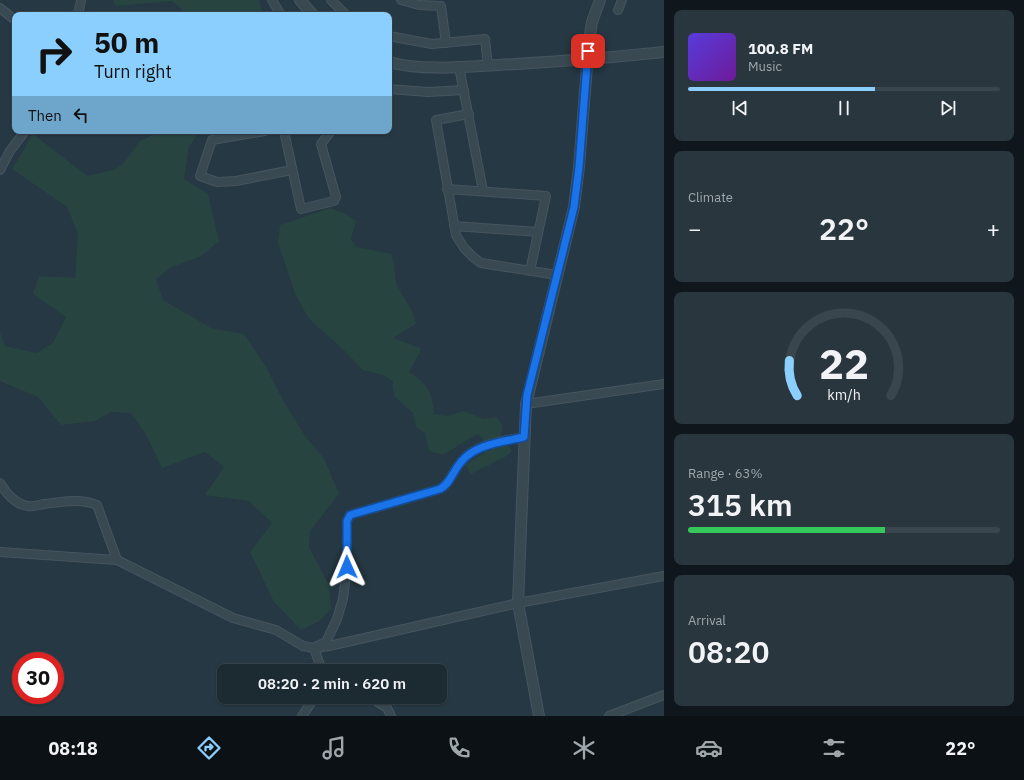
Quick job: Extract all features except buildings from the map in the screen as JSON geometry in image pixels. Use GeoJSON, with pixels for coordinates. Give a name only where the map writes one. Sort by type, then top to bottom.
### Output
{"type":"FeatureCollection","features":[{"type":"Feature","properties":{"kind":"street"},"geometry":{"type":"LineString","coordinates":[[79,12],[81,0]]}},
{"type":"Feature","properties":{"kind":"street"},"geometry":{"type":"LineString","coordinates":[[272,0],[279,12]]}},
{"type":"Feature","properties":{"kind":"street"},"geometry":{"type":"LineString","coordinates":[[300,0],[310,12]]}},
{"type":"Feature","properties":{"kind":"street"},"geometry":{"type":"LineString","coordinates":[[331,0],[343,12]]}},
{"type":"Feature","properties":{"kind":"street"},"geometry":{"type":"LineString","coordinates":[[401,0],[419,5],[441,6],[446,43]]}},
{"type":"Feature","properties":{"kind":"street"},"geometry":{"type":"LineString","coordinates":[[539,716],[518,603],[526,404],[574,207],[592,22],[600,0]]}},
{"type":"Feature","properties":{"kind":"street"},"geometry":{"type":"LineString","coordinates":[[618,10],[622,0]]}},
{"type":"Feature","properties":{"kind":"street"},"geometry":{"type":"LineString","coordinates":[[0,8],[12,18]]}},
{"type":"Feature","properties":{"kind":"street"},"geometry":{"type":"LineString","coordinates":[[392,37],[432,44],[485,39],[488,66]]}},
{"type":"Feature","properties":{"kind":"street"},"geometry":{"type":"LineString","coordinates":[[392,62],[425,67],[488,66],[588,60],[664,52]]}},
{"type":"Feature","properties":{"kind":"street"},"geometry":{"type":"LineString","coordinates":[[459,67],[483,191]]}},
{"type":"Feature","properties":{"kind":"street"},"geometry":{"type":"LineString","coordinates":[[392,89],[428,92],[464,90]]}},
{"type":"Feature","properties":{"kind":"street"},"geometry":{"type":"LineString","coordinates":[[469,114],[436,120],[454,226],[460,244],[473,257],[481,262],[557,275]]}},
{"type":"Feature","properties":{"kind":"street"},"geometry":{"type":"LineString","coordinates":[[0,170],[10,151],[23,134]]}},
{"type":"Feature","properties":{"kind":"street"},"geometry":{"type":"LineString","coordinates":[[247,134],[212,140],[200,176],[217,182],[236,181],[292,170]]}},
{"type":"Feature","properties":{"kind":"street"},"geometry":{"type":"LineString","coordinates":[[285,134],[301,209],[334,201],[336,197],[321,144],[329,134]]}},
{"type":"Feature","properties":{"kind":"street"},"geometry":{"type":"LineString","coordinates":[[447,189],[546,196],[530,271]]}},
{"type":"Feature","properties":{"kind":"street"},"geometry":{"type":"LineString","coordinates":[[454,226],[538,232]]}},
{"type":"Feature","properties":{"kind":"street"},"geometry":{"type":"LineString","coordinates":[[526,404],[664,384]]}},
{"type":"Feature","properties":{"kind":"street"},"geometry":{"type":"LineString","coordinates":[[314,648],[326,642],[337,619],[343,599],[347,567],[347,521],[350,515],[440,489],[445,486],[460,462],[472,452],[495,443],[524,437]]}},
{"type":"Feature","properties":{"kind":"street"},"geometry":{"type":"LineString","coordinates":[[0,483],[4,492],[15,500],[28,506],[73,501],[88,501],[97,504],[117,560]]}},
{"type":"Feature","properties":{"kind":"street"},"geometry":{"type":"LineString","coordinates":[[0,552],[117,560],[233,618],[276,630],[303,646],[314,648],[329,646],[518,603],[664,576]]}},
{"type":"Feature","properties":{"kind":"street"},"geometry":{"type":"LineString","coordinates":[[314,648],[320,664]]}},
{"type":"Feature","properties":{"kind":"street"},"geometry":{"type":"LineString","coordinates":[[609,716],[664,695]]}},
{"type":"Feature","properties":{"kind":"street"},"geometry":{"type":"LineString","coordinates":[[302,716],[310,704]]}},
{"type":"Feature","properties":{"kind":"street"},"geometry":{"type":"LineString","coordinates":[[381,704],[387,708],[391,716]]}},
{"type":"Feature","properties":{"kind":"green space"},"geometry":{"type":"Polygon","coordinates":[[[113,0],[259,0],[262,12],[185,12],[172,1],[116,6],[113,0]]]}},
{"type":"Feature","properties":{"kind":"green space"},"geometry":{"type":"Polygon","coordinates":[[[33,134],[87,176],[113,170],[122,165],[140,141],[155,134],[198,134],[189,147],[184,179],[208,194],[219,241],[201,256],[170,268],[156,279],[163,300],[211,328],[244,334],[266,367],[284,402],[305,436],[324,458],[339,494],[310,531],[309,547],[329,585],[331,609],[321,620],[301,630],[274,602],[250,552],[272,523],[249,501],[205,495],[224,467],[205,452],[162,468],[145,433],[131,413],[111,412],[95,421],[61,425],[38,397],[0,381],[0,332],[5,346],[36,353],[53,343],[66,317],[33,294],[39,276],[75,278],[78,234],[67,207],[12,169],[33,134]]]}},
{"type":"Feature","properties":{"kind":"green space"},"geometry":{"type":"Polygon","coordinates":[[[330,208],[344,213],[356,221],[351,239],[356,247],[391,254],[396,282],[413,313],[416,324],[393,338],[420,348],[420,352],[409,372],[421,380],[428,389],[432,399],[434,414],[447,416],[464,411],[484,419],[497,417],[503,426],[501,435],[512,451],[505,457],[471,474],[465,465],[485,452],[483,438],[477,434],[443,455],[429,451],[425,433],[416,427],[413,413],[395,397],[393,381],[383,375],[362,370],[348,354],[309,319],[295,294],[278,242],[280,225],[330,208]]]}},
{"type":"Feature","properties":{"kind":"route"},"geometry":{"type":"LineString","coordinates":[[347,567],[346,536],[347,521],[350,515],[401,502],[440,489],[445,486],[460,462],[472,452],[495,443],[524,437],[527,395],[574,207],[579,167],[588,51]]}}]}
